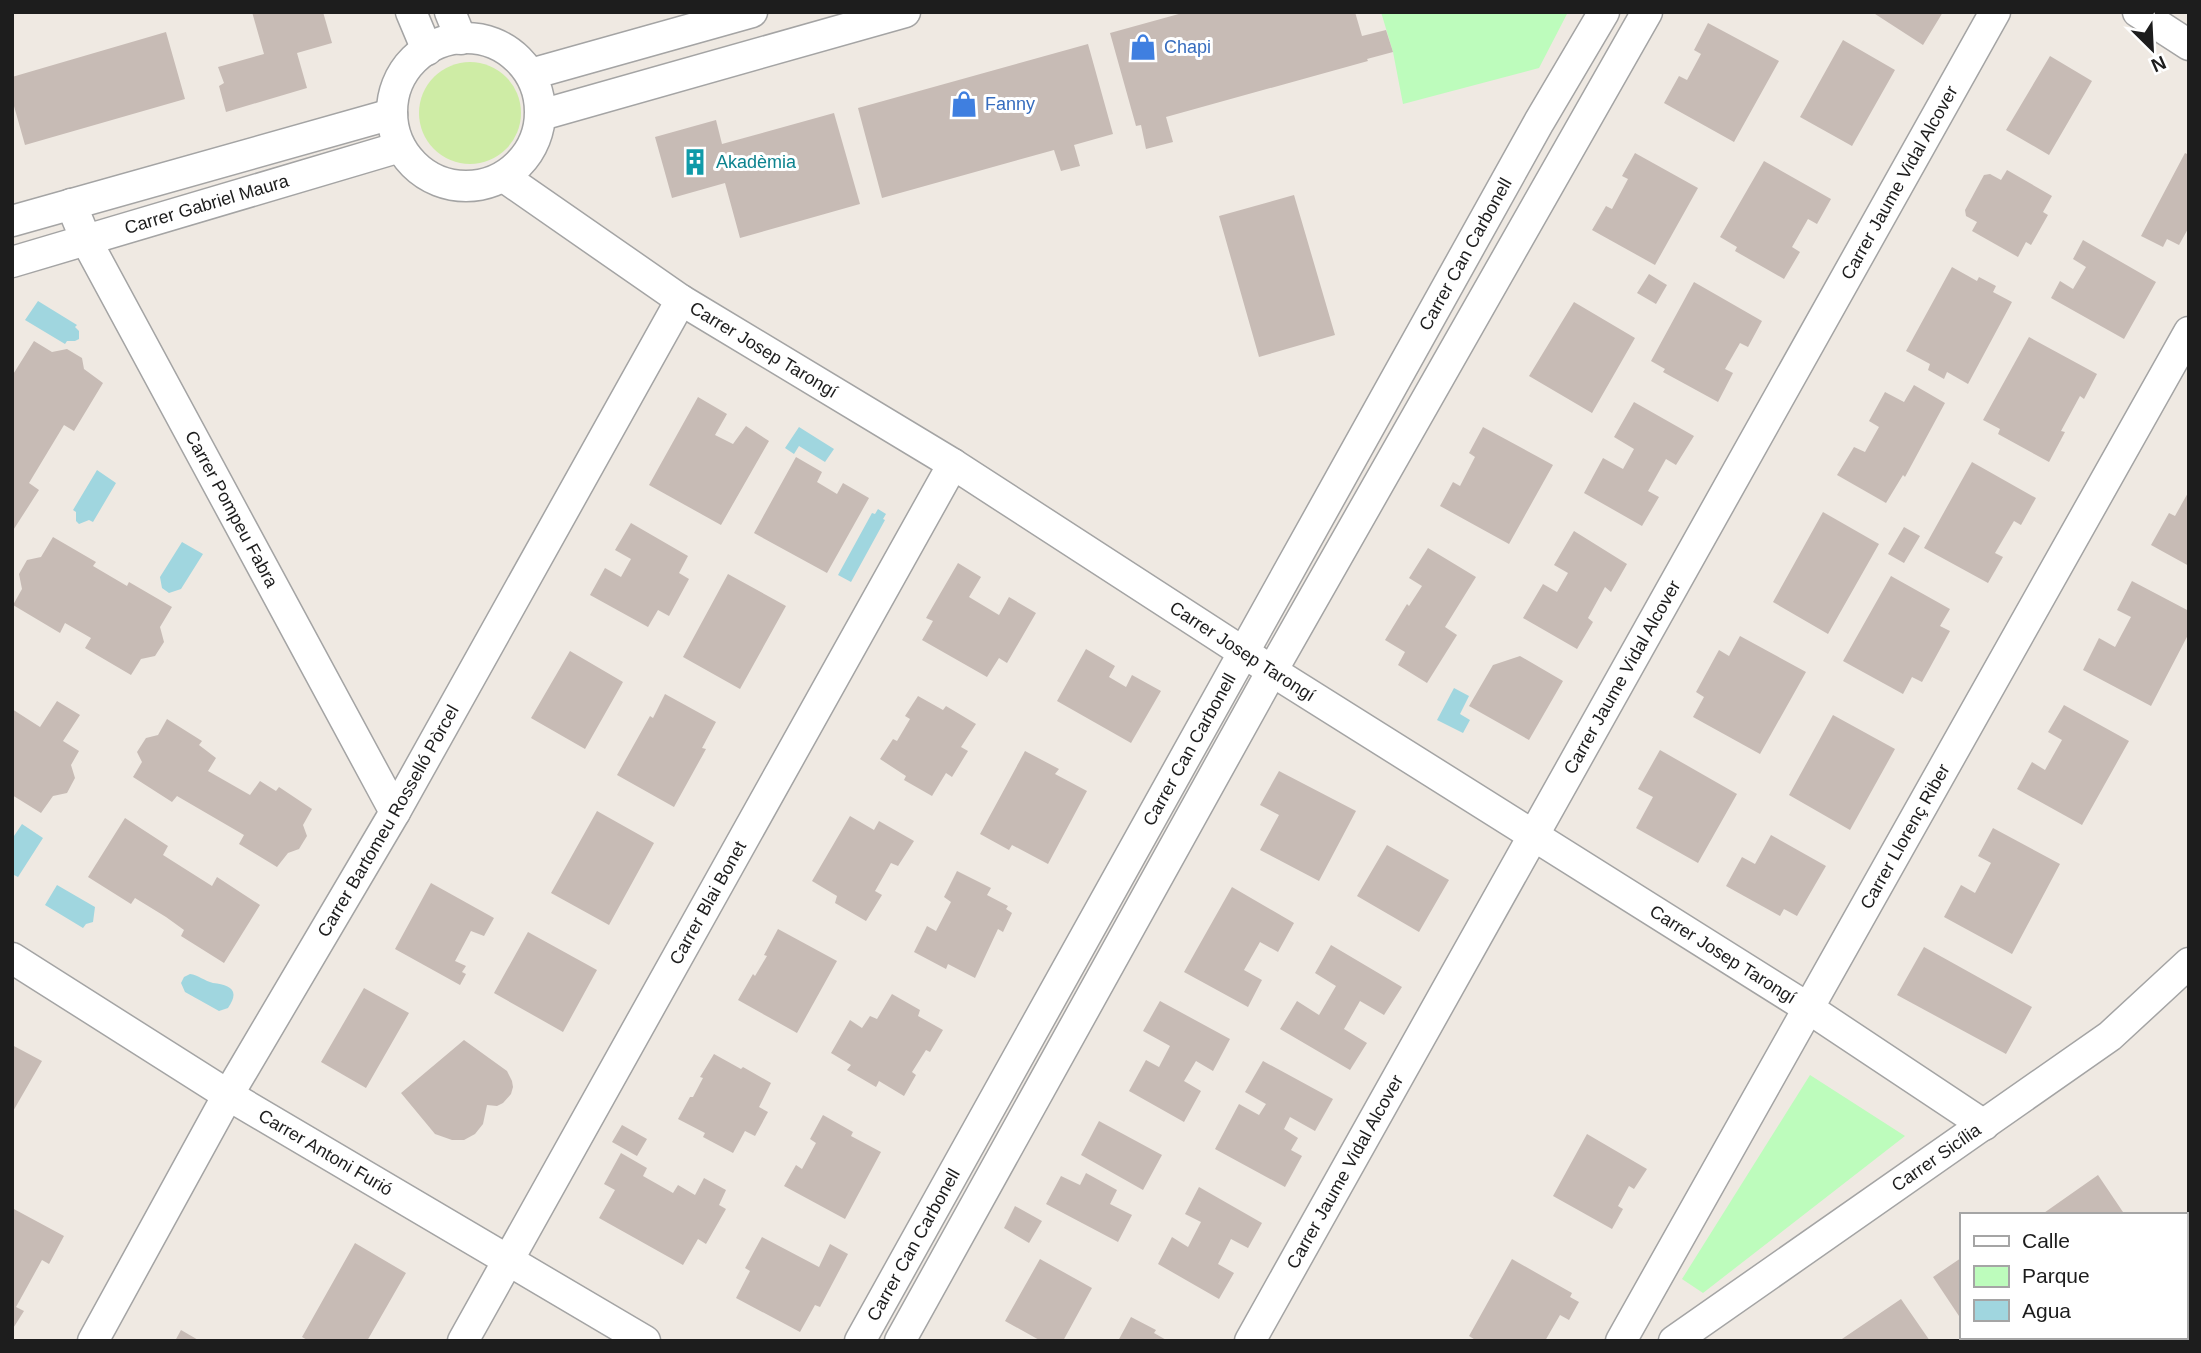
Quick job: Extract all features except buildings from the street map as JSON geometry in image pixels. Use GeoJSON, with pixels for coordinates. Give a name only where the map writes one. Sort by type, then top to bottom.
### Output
{"type":"FeatureCollection","features":[{"type":"Feature","properties":{"kind":"street"},"geometry":{"type":"LineString","coordinates":[[411,12],[427,50]]}},
{"type":"Feature","properties":{"kind":"street"},"geometry":{"type":"LineString","coordinates":[[531,74],[752,12]]}},
{"type":"Feature","properties":{"kind":"street"},"geometry":{"type":"LineString","coordinates":[[541,115],[905,12]]}},
{"type":"Feature","properties":{"kind":"street","name":"Carrer Can Carbonell"},"geometry":{"type":"LineString","coordinates":[[860,1341],[1539,122],[1604,12]]}},
{"type":"Feature","properties":{"kind":"street"},"geometry":{"type":"LineString","coordinates":[[900,1341],[1272,671],[1647,12]]}},
{"type":"Feature","properties":{"kind":"street","name":"Carrer Jaume Vidal Alcover"},"geometry":{"type":"LineString","coordinates":[[1250,1341],[1995,12]]}},
{"type":"Feature","properties":{"kind":"street"},"geometry":{"type":"LineString","coordinates":[[2138,12],[2189,45]]}},
{"type":"Feature","properties":{"kind":"street"},"geometry":{"type":"LineString","coordinates":[[456,25],[504,48],[520,61],[531,74],[539,94],[541,115],[536,139],[523,160],[504,177],[483,185],[461,187],[439,182],[424,173],[410,162],[400,147],[394,130],[394,92],[404,72],[418,56],[456,25]]}},
{"type":"Feature","properties":{"kind":"street","name":"Carrer Gabriel Maura"},"geometry":{"type":"LineString","coordinates":[[12,221],[392,114]]}},
{"type":"Feature","properties":{"kind":"street","name":"Carrer Gabriel Maura"},"geometry":{"type":"LineString","coordinates":[[12,262],[400,147]]}},
{"type":"Feature","properties":{"kind":"street","name":"Carrer Josep Tarongí"},"geometry":{"type":"LineString","coordinates":[[504,177],[681,300],[953,464],[1272,671],[1808,1008],[1984,1125]]}},
{"type":"Feature","properties":{"kind":"street","name":"Carrer Pompeu Fabra"},"geometry":{"type":"LineString","coordinates":[[71,204],[86,240],[395,812]]}},
{"type":"Feature","properties":{"kind":"street","name":"Carrer Bartomeu Rosselló Pòrcel"},"geometry":{"type":"LineString","coordinates":[[93,1341],[228,1095],[395,812],[681,300]]}},
{"type":"Feature","properties":{"kind":"street","name":"Carrer Llorenç Riber"},"geometry":{"type":"LineString","coordinates":[[1621,1341],[2189,332]]}},
{"type":"Feature","properties":{"kind":"street","name":"Carrer Blai Bonet"},"geometry":{"type":"LineString","coordinates":[[463,1341],[953,464]]}},
{"type":"Feature","properties":{"kind":"street","name":"Carrer Antoni Furió"},"geometry":{"type":"LineString","coordinates":[[12,958],[228,1095],[645,1341]]}},
{"type":"Feature","properties":{"kind":"street","name":"Carrer Sicília"},"geometry":{"type":"LineString","coordinates":[[1674,1341],[2110,1036],[2189,963]]}},
{"type":"Feature","properties":{"kind":"green space"},"geometry":{"type":"Polygon","coordinates":[[[1381,12],[1568,12],[1539,68],[1403,104],[1393,52],[1381,12]]]}},
{"type":"Feature","properties":{"kind":"green space"},"geometry":{"type":"Polygon","coordinates":[[[470,62],[489,66],[506,77],[517,94],[521,113],[517,132],[506,149],[489,160],[470,164],[451,160],[434,149],[423,132],[419,113],[423,94],[434,77],[451,66],[470,62]]]}},
{"type":"Feature","properties":{"kind":"green space"},"geometry":{"type":"Polygon","coordinates":[[[1810,1075],[1905,1136],[1703,1293],[1682,1279],[1810,1075]]]}},
{"type":"Feature","properties":{"kind":"water"},"geometry":{"type":"Polygon","coordinates":[[[38,301],[77,325],[75,327],[79,331],[79,339],[67,341],[65,344],[25,320],[38,301]]]}},
{"type":"Feature","properties":{"kind":"water"},"geometry":{"type":"Polygon","coordinates":[[[799,427],[834,449],[825,462],[799,446],[794,454],[785,448],[799,427]]]}},
{"type":"Feature","properties":{"kind":"water"},"geometry":{"type":"Polygon","coordinates":[[[97,470],[116,483],[93,522],[89,520],[79,524],[73,510],[97,470]]]}},
{"type":"Feature","properties":{"kind":"water"},"geometry":{"type":"Polygon","coordinates":[[[878,509],[886,514],[883,519],[885,520],[851,582],[838,575],[872,513],[875,514],[878,509]]]}},
{"type":"Feature","properties":{"kind":"water"},"geometry":{"type":"Polygon","coordinates":[[[182,542],[203,554],[181,589],[169,593],[162,588],[160,577],[182,542]]]}},
{"type":"Feature","properties":{"kind":"water"},"geometry":{"type":"Polygon","coordinates":[[[1454,688],[1469,696],[1460,714],[1470,720],[1463,733],[1437,720],[1454,688]]]}},
{"type":"Feature","properties":{"kind":"water"},"geometry":{"type":"Polygon","coordinates":[[[22,824],[43,838],[18,877],[12,874],[12,839],[22,824]]]}},
{"type":"Feature","properties":{"kind":"water"},"geometry":{"type":"Polygon","coordinates":[[[57,885],[95,907],[93,922],[83,928],[45,905],[57,885]]]}},
{"type":"Feature","properties":{"kind":"water"},"geometry":{"type":"Polygon","coordinates":[[[190,974],[231,989],[233,996],[228,1008],[219,1011],[185,992],[181,983],[184,977],[190,974]]]}},
{"type":"Feature","properties":{"kind":"place","name":"Chapi"},"geometry":{"type":"Point","coordinates":[1143,47]}},
{"type":"Feature","properties":{"kind":"place","name":"Fanny"},"geometry":{"type":"Point","coordinates":[964,104]}},
{"type":"Feature","properties":{"kind":"place","name":"Akadèmia"},"geometry":{"type":"Point","coordinates":[695,162]}}]}
